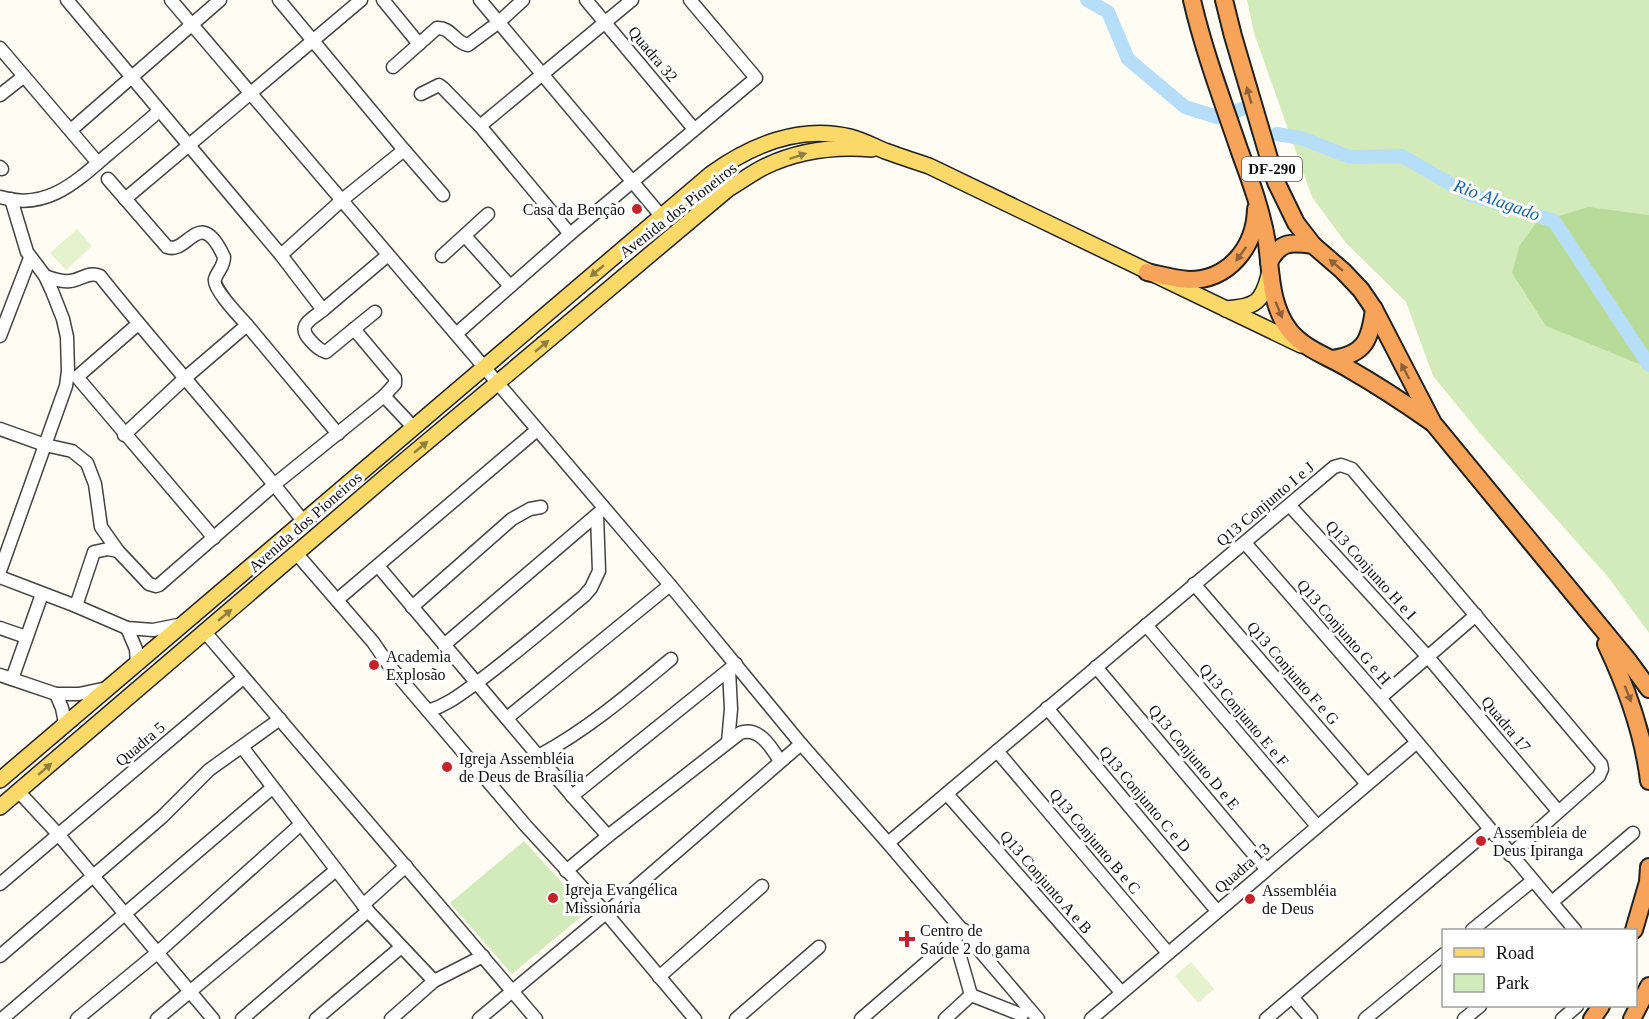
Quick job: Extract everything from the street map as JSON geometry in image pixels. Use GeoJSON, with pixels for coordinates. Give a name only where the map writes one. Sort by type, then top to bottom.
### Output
{"type":"FeatureCollection","features":[{"type":"Feature","properties":{"kind":"highway","name":"DF-290"},"geometry":{"type":"LineString","coordinates":[[1192,0],[1220,92],[1257,199],[1278,311],[1288,329],[1304,346],[1333,359],[1433,423]]}},
{"type":"Feature","properties":{"kind":"highway","name":"DF-290"},"geometry":{"type":"LineString","coordinates":[[1224,0],[1276,182],[1296,223],[1313,245],[1361,290],[1374,309],[1433,423],[1627,659],[1649,689]]}},
{"type":"Feature","properties":{"kind":"highway"},"geometry":{"type":"LineString","coordinates":[[1147,272],[1190,280],[1212,277],[1224,271],[1239,258],[1250,240],[1256,217],[1257,199]]}},
{"type":"Feature","properties":{"kind":"highway"},"geometry":{"type":"LineString","coordinates":[[1269,268],[1275,251],[1284,245],[1293,243],[1313,245]]}},
{"type":"Feature","properties":{"kind":"highway"},"geometry":{"type":"LineString","coordinates":[[1333,359],[1347,357],[1358,351],[1371,328],[1374,309]]}},
{"type":"Feature","properties":{"kind":"highway","name":"DF-290"},"geometry":{"type":"LineString","coordinates":[[1595,621],[1637,717],[1649,780]]}},
{"type":"Feature","properties":{"kind":"highway"},"geometry":{"type":"LineString","coordinates":[[1634,929],[1649,867]]}},
{"type":"Feature","properties":{"kind":"highway"},"geometry":{"type":"LineString","coordinates":[[1632,1019],[1649,986]]}},
{"type":"Feature","properties":{"kind":"main road","name":"Avenida dos Pioneiros"},"geometry":{"type":"LineString","coordinates":[[0,780],[576,288],[711,174],[732,159],[777,139],[820,132],[851,137],[884,150]]}},
{"type":"Feature","properties":{"kind":"main road"},"geometry":{"type":"LineString","coordinates":[[753,148],[761,154],[765,166]]}},
{"type":"Feature","properties":{"kind":"main road","name":"Avenida dos Pioneiros"},"geometry":{"type":"LineString","coordinates":[[0,807],[390,473],[728,189],[765,166],[806,153],[844,148],[884,150]]}},
{"type":"Feature","properties":{"kind":"main road"},"geometry":{"type":"LineString","coordinates":[[884,150],[929,166],[1304,346]]}},
{"type":"Feature","properties":{"kind":"main road"},"geometry":{"type":"LineString","coordinates":[[1226,309],[1245,308],[1259,301],[1269,268]]}},
{"type":"Feature","properties":{"kind":"main road"},"geometry":{"type":"LineString","coordinates":[[576,288],[584,293],[588,306]]}},
{"type":"Feature","properties":{"kind":"main road"},"geometry":{"type":"LineString","coordinates":[[370,464],[390,473]]}},
{"type":"Feature","properties":{"kind":"main road"},"geometry":{"type":"LineString","coordinates":[[370,464],[376,485]]}},
{"type":"Feature","properties":{"kind":"main road"},"geometry":{"type":"LineString","coordinates":[[142,659],[156,659],[158,666],[155,674]]}},
{"type":"Feature","properties":{"kind":"street"},"geometry":{"type":"LineString","coordinates":[[67,0],[281,255],[323,310]]}},
{"type":"Feature","properties":{"kind":"street"},"geometry":{"type":"LineString","coordinates":[[171,0],[537,430],[600,512],[670,585],[733,667],[888,843],[959,935],[1027,1016]]}},
{"type":"Feature","properties":{"kind":"street"},"geometry":{"type":"LineString","coordinates":[[71,130],[220,0]]}},
{"type":"Feature","properties":{"kind":"street"},"geometry":{"type":"LineString","coordinates":[[279,0],[443,195]]}},
{"type":"Feature","properties":{"kind":"street"},"geometry":{"type":"LineString","coordinates":[[125,199],[361,0]]}},
{"type":"Feature","properties":{"kind":"street"},"geometry":{"type":"LineString","coordinates":[[383,0],[418,44]]}},
{"type":"Feature","properties":{"kind":"street"},"geometry":{"type":"LineString","coordinates":[[480,0],[662,217]]}},
{"type":"Feature","properties":{"kind":"street"},"geometry":{"type":"LineString","coordinates":[[393,67],[441,27],[463,45],[468,45],[499,22],[523,0]]}},
{"type":"Feature","properties":{"kind":"street","name":"Quadra 32"},"geometry":{"type":"LineString","coordinates":[[586,0],[694,129]]}},
{"type":"Feature","properties":{"kind":"street"},"geometry":{"type":"LineString","coordinates":[[480,126],[632,0]]}},
{"type":"Feature","properties":{"kind":"street"},"geometry":{"type":"LineString","coordinates":[[456,334],[570,234],[756,78],[690,0]]}},
{"type":"Feature","properties":{"kind":"street"},"geometry":{"type":"LineString","coordinates":[[0,48],[98,163]]}},
{"type":"Feature","properties":{"kind":"street"},"geometry":{"type":"LineString","coordinates":[[0,95],[23,76]]}},
{"type":"Feature","properties":{"kind":"street"},"geometry":{"type":"LineString","coordinates":[[421,94],[439,86],[480,126],[570,234]]}},
{"type":"Feature","properties":{"kind":"street"},"geometry":{"type":"LineString","coordinates":[[0,571],[66,386],[68,371],[67,337],[63,320],[45,276],[30,258],[6,198],[25,200],[47,197],[69,188],[159,111]]}},
{"type":"Feature","properties":{"kind":"street"},"geometry":{"type":"LineString","coordinates":[[281,255],[404,150]]}},
{"type":"Feature","properties":{"kind":"street"},"geometry":{"type":"LineString","coordinates":[[108,179],[167,247],[176,248],[196,233],[202,232],[210,235],[224,257],[222,268],[215,279],[215,287],[338,434]]}},
{"type":"Feature","properties":{"kind":"street"},"geometry":{"type":"LineString","coordinates":[[442,256],[488,214]]}},
{"type":"Feature","properties":{"kind":"street"},"geometry":{"type":"LineString","coordinates":[[465,236],[510,286]]}},
{"type":"Feature","properties":{"kind":"street"},"geometry":{"type":"LineString","coordinates":[[375,312],[326,352],[319,350],[305,335],[306,323],[388,255]]}},
{"type":"Feature","properties":{"kind":"street"},"geometry":{"type":"LineString","coordinates":[[0,336],[30,258]]}},
{"type":"Feature","properties":{"kind":"street"},"geometry":{"type":"LineString","coordinates":[[45,276],[66,281],[73,281],[88,275],[100,276],[184,379],[275,484],[303,521]]}},
{"type":"Feature","properties":{"kind":"street"},"geometry":{"type":"LineString","coordinates":[[66,386],[138,324]]}},
{"type":"Feature","properties":{"kind":"street"},"geometry":{"type":"LineString","coordinates":[[124,435],[247,325]]}},
{"type":"Feature","properties":{"kind":"street"},"geometry":{"type":"LineString","coordinates":[[0,429],[45,445],[72,451],[87,463],[95,484],[100,527],[118,551],[149,584],[156,586],[275,484],[384,396],[395,384],[395,378],[354,329]]}},
{"type":"Feature","properties":{"kind":"street"},"geometry":{"type":"LineString","coordinates":[[77,377],[214,538]]}},
{"type":"Feature","properties":{"kind":"street"},"geometry":{"type":"LineString","coordinates":[[384,396],[414,428]]}},
{"type":"Feature","properties":{"kind":"street"},"geometry":{"type":"LineString","coordinates":[[337,600],[537,430]]}},
{"type":"Feature","properties":{"kind":"street","name":"Q13 Conjunto I e J"},"geometry":{"type":"LineString","coordinates":[[888,843],[1334,467],[1346,465],[1352,469],[1601,764],[1602,769],[1599,776],[1510,855]]}},
{"type":"Feature","properties":{"kind":"street","name":"Q13 Conjunto H e I"},"geometry":{"type":"LineString","coordinates":[[1290,506],[1428,657]]}},
{"type":"Feature","properties":{"kind":"street"},"geometry":{"type":"LineString","coordinates":[[412,607],[512,519],[542,507]]}},
{"type":"Feature","properties":{"kind":"street"},"geometry":{"type":"LineString","coordinates":[[444,645],[600,512]]}},
{"type":"Feature","properties":{"kind":"street"},"geometry":{"type":"LineString","coordinates":[[428,711],[443,707],[516,653],[591,588],[599,571],[600,512]]}},
{"type":"Feature","properties":{"kind":"street","name":"Q13 Conjunto G e H"},"geometry":{"type":"LineString","coordinates":[[1245,543],[1380,698],[1572,929]]}},
{"type":"Feature","properties":{"kind":"street"},"geometry":{"type":"LineString","coordinates":[[76,606],[94,552],[108,549],[118,551]]}},
{"type":"Feature","properties":{"kind":"street"},"geometry":{"type":"LineString","coordinates":[[296,554],[526,826],[606,913],[695,1019]]}},
{"type":"Feature","properties":{"kind":"street"},"geometry":{"type":"LineString","coordinates":[[378,566],[608,836]]}},
{"type":"Feature","properties":{"kind":"street"},"geometry":{"type":"LineString","coordinates":[[0,577],[128,628],[153,630],[184,623]]}},
{"type":"Feature","properties":{"kind":"street","name":"Q13 Conjunto F e G"},"geometry":{"type":"LineString","coordinates":[[1194,584],[1367,784]]}},
{"type":"Feature","properties":{"kind":"street"},"geometry":{"type":"LineString","coordinates":[[507,718],[670,585]]}},
{"type":"Feature","properties":{"kind":"street"},"geometry":{"type":"LineString","coordinates":[[42,594],[26,637],[6,677],[56,694],[80,693],[111,686]]}},
{"type":"Feature","properties":{"kind":"street"},"geometry":{"type":"LineString","coordinates":[[1380,698],[1476,615]]}},
{"type":"Feature","properties":{"kind":"street","name":"Q13 Conjunto E e F"},"geometry":{"type":"LineString","coordinates":[[1146,624],[1317,826]]}},
{"type":"Feature","properties":{"kind":"street"},"geometry":{"type":"LineString","coordinates":[[0,628],[26,637]]}},
{"type":"Feature","properties":{"kind":"street"},"geometry":{"type":"LineString","coordinates":[[128,628],[142,659]]}},
{"type":"Feature","properties":{"kind":"street"},"geometry":{"type":"LineString","coordinates":[[205,632],[536,1019]]}},
{"type":"Feature","properties":{"kind":"street","name":"Quadra 17"},"geometry":{"type":"LineString","coordinates":[[1428,657],[1558,811]]}},
{"type":"Feature","properties":{"kind":"street"},"geometry":{"type":"LineString","coordinates":[[540,756],[593,723],[671,659]]}},
{"type":"Feature","properties":{"kind":"street"},"geometry":{"type":"LineString","coordinates":[[728,742],[733,667]]}},
{"type":"Feature","properties":{"kind":"street"},"geometry":{"type":"LineString","coordinates":[[572,796],[733,667]]}},
{"type":"Feature","properties":{"kind":"street","name":"Q13 Conjunto D e E"},"geometry":{"type":"LineString","coordinates":[[1096,667],[1266,869]]}},
{"type":"Feature","properties":{"kind":"street","name":"Quadra 5"},"geometry":{"type":"LineString","coordinates":[[0,884],[243,678]]}},
{"type":"Feature","properties":{"kind":"street"},"geometry":{"type":"LineString","coordinates":[[56,694],[65,723]]}},
{"type":"Feature","properties":{"kind":"street","name":"Q13 Conjunto C e D"},"geometry":{"type":"LineString","coordinates":[[1047,708],[1218,911]]}},
{"type":"Feature","properties":{"kind":"street"},"geometry":{"type":"LineString","coordinates":[[0,956],[162,817],[209,770],[280,719]]}},
{"type":"Feature","properties":{"kind":"street"},"geometry":{"type":"LineString","coordinates":[[566,871],[740,733],[747,730],[753,731],[770,746],[780,761]]}},
{"type":"Feature","properties":{"kind":"street","name":"Quadra 13"},"geometry":{"type":"LineString","coordinates":[[1091,1019],[1416,743]]}},
{"type":"Feature","properties":{"kind":"street"},"geometry":{"type":"LineString","coordinates":[[479,1019],[606,913],[801,744]]}},
{"type":"Feature","properties":{"kind":"street"},"geometry":{"type":"LineString","coordinates":[[242,747],[365,908],[400,948],[434,981]]}},
{"type":"Feature","properties":{"kind":"street","name":"Q13 Conjunto B e C"},"geometry":{"type":"LineString","coordinates":[[997,751],[1168,952]]}},
{"type":"Feature","properties":{"kind":"street"},"geometry":{"type":"LineString","coordinates":[[2,1019],[272,788]]}},
{"type":"Feature","properties":{"kind":"street"},"geometry":{"type":"LineString","coordinates":[[18,791],[58,834],[213,1019]]}},
{"type":"Feature","properties":{"kind":"street","name":"Q13 Conjunto A e B"},"geometry":{"type":"LineString","coordinates":[[947,794],[1121,992]]}},
{"type":"Feature","properties":{"kind":"street"},"geometry":{"type":"LineString","coordinates":[[77,1019],[157,952],[301,824]]}},
{"type":"Feature","properties":{"kind":"street"},"geometry":{"type":"LineString","coordinates":[[1266,1019],[1489,830]]}},
{"type":"Feature","properties":{"kind":"street"},"geometry":{"type":"LineString","coordinates":[[1552,903],[1633,833]]}},
{"type":"Feature","properties":{"kind":"street"},"geometry":{"type":"LineString","coordinates":[[242,1019],[365,908],[406,866]]}},
{"type":"Feature","properties":{"kind":"street"},"geometry":{"type":"LineString","coordinates":[[158,1019],[336,870]]}},
{"type":"Feature","properties":{"kind":"street"},"geometry":{"type":"LineString","coordinates":[[1473,929],[1532,881]]}},
{"type":"Feature","properties":{"kind":"street"},"geometry":{"type":"LineString","coordinates":[[658,977],[762,885]]}},
{"type":"Feature","properties":{"kind":"street"},"geometry":{"type":"LineString","coordinates":[[959,935],[971,995]]}},
{"type":"Feature","properties":{"kind":"street"},"geometry":{"type":"LineString","coordinates":[[861,1019],[959,935]]}},
{"type":"Feature","properties":{"kind":"street"},"geometry":{"type":"LineString","coordinates":[[736,1019],[819,947]]}},
{"type":"Feature","properties":{"kind":"street"},"geometry":{"type":"LineString","coordinates":[[316,1019],[400,948]]}},
{"type":"Feature","properties":{"kind":"street"},"geometry":{"type":"LineString","coordinates":[[1365,1019],[1442,955]]}},
{"type":"Feature","properties":{"kind":"street"},"geometry":{"type":"LineString","coordinates":[[391,1019],[434,981],[483,956]]}},
{"type":"Feature","properties":{"kind":"street"},"geometry":{"type":"LineString","coordinates":[[971,995],[1027,1016]]}},
{"type":"Feature","properties":{"kind":"street"},"geometry":{"type":"LineString","coordinates":[[945,1019],[971,995]]}},
{"type":"Feature","properties":{"kind":"street"},"geometry":{"type":"LineString","coordinates":[[1292,997],[1311,1019]]}},
{"type":"Feature","properties":{"kind":"street"},"geometry":{"type":"LineString","coordinates":[[1464,1019],[1478,1007]]}},
{"type":"Feature","properties":{"kind":"street"},"geometry":{"type":"LineString","coordinates":[[1562,1019],[1576,1007]]}},
{"type":"Feature","properties":{"kind":"green space"},"geometry":{"type":"Polygon","coordinates":[[[1247,0],[1649,0],[1649,633],[1608,577],[1484,438],[1433,376],[1406,302],[1345,242],[1312,197],[1254,33],[1247,0]]]}},
{"type":"Feature","properties":{"kind":"green space"},"geometry":{"type":"Polygon","coordinates":[[[1588,207],[1649,215],[1649,368],[1546,326],[1512,273],[1520,245],[1536,223],[1588,207]]]}},
{"type":"Feature","properties":{"kind":"green space"},"geometry":{"type":"Polygon","coordinates":[[[77,229],[92,246],[66,270],[50,253],[77,229]]]}},
{"type":"Feature","properties":{"kind":"green space"},"geometry":{"type":"Polygon","coordinates":[[[524,841],[588,911],[512,974],[450,903],[524,841]]]}},
{"type":"Feature","properties":{"kind":"green space"},"geometry":{"type":"Polygon","coordinates":[[[1191,962],[1214,989],[1198,1003],[1175,976],[1191,962]]]}},
{"type":"Feature","properties":{"kind":"waterway","name":"Rio Alagado"},"geometry":{"type":"LineString","coordinates":[[1087,0],[1108,12],[1128,59],[1185,107],[1217,117],[1242,109]]}},
{"type":"Feature","properties":{"kind":"waterway","name":"Rio Alagado"},"geometry":{"type":"LineString","coordinates":[[1277,134],[1301,138],[1350,157],[1402,156],[1466,193],[1554,221],[1649,365]]}},
{"type":"Feature","properties":{"kind":"place","name":"Casa da Benção"},"geometry":{"type":"Point","coordinates":[637,209]}},
{"type":"Feature","properties":{"kind":"place","name":"Academia Explosão"},"geometry":{"type":"Point","coordinates":[374,665]}},
{"type":"Feature","properties":{"kind":"place","name":"Igreja Assembléia de Deus de Brasília"},"geometry":{"type":"Point","coordinates":[447,767]}},
{"type":"Feature","properties":{"kind":"place","name":"Assembleia de Deus Ipiranga"},"geometry":{"type":"Point","coordinates":[1481,841]}},
{"type":"Feature","properties":{"kind":"place","name":"Igreja Evangélica Missionária"},"geometry":{"type":"Point","coordinates":[553,898]}},
{"type":"Feature","properties":{"kind":"place","name":"Assembléia de Deus"},"geometry":{"type":"Point","coordinates":[1250,899]}},
{"type":"Feature","properties":{"kind":"place","name":"Centro de Saúde 2 do gama"},"geometry":{"type":"Point","coordinates":[907,939]}}]}
